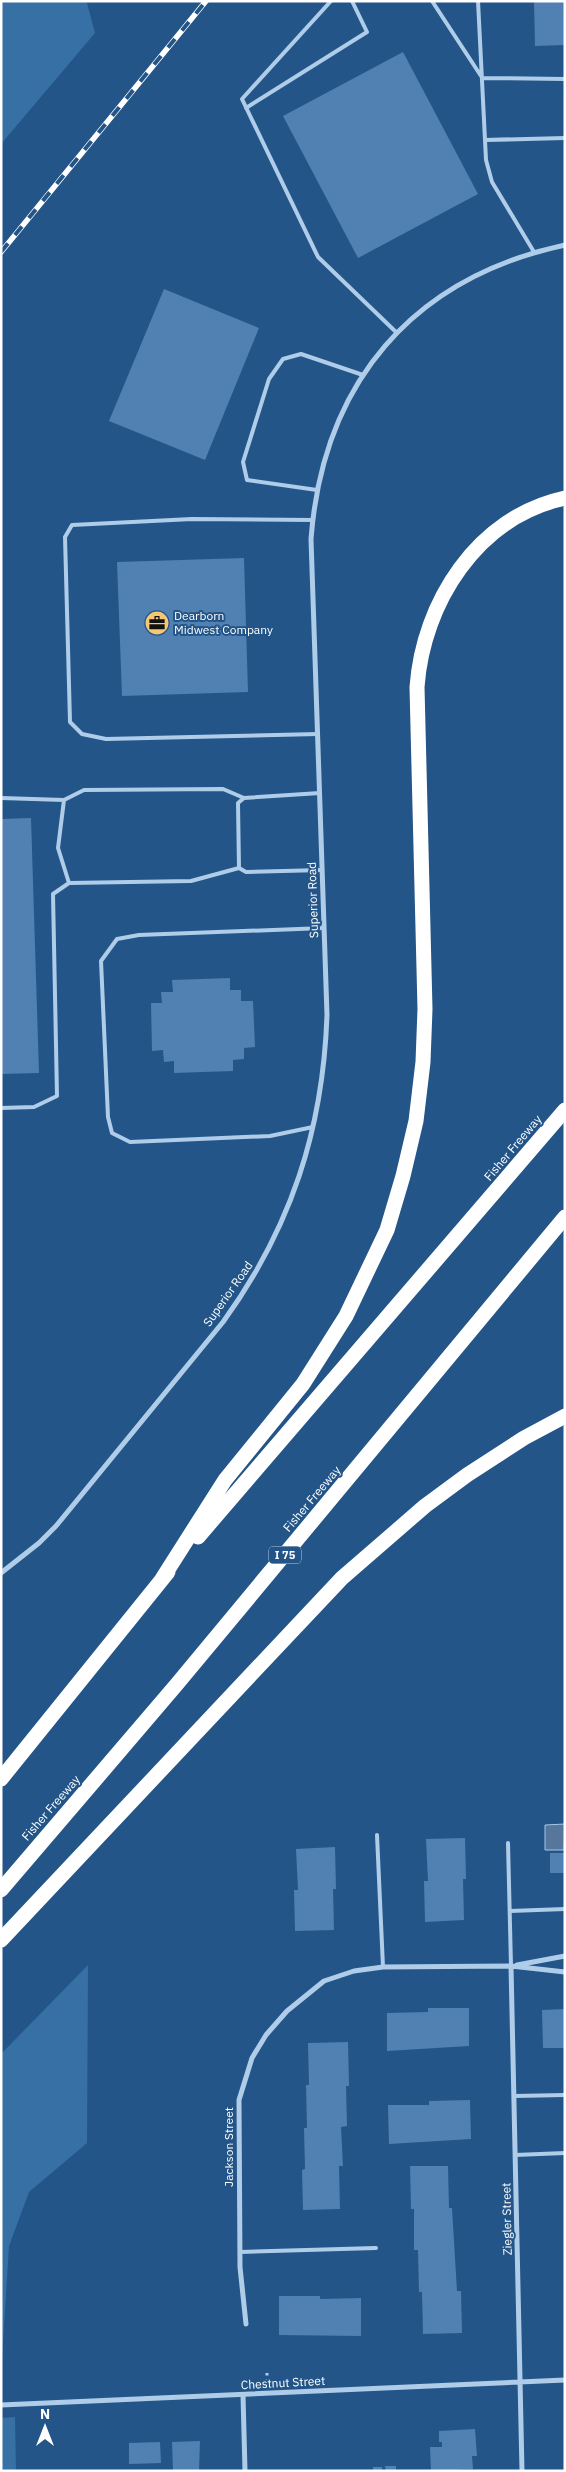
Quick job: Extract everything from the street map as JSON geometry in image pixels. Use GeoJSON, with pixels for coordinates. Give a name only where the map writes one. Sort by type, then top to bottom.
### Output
{"type":"FeatureCollection","features":[{"type":"Feature","properties":{"kind":"highway"},"geometry":{"type":"LineString","coordinates":[[162,1580],[225,1480],[303,1384],[346,1316],[387,1230],[403,1176],[416,1121],[423,1062],[425,1009],[417,687],[422,649],[434,612],[449,584],[473,553],[513,520],[529,511],[565,498]]}},
{"type":"Feature","properties":{"kind":"highway","name":"Fisher Freeway"},"geometry":{"type":"LineString","coordinates":[[1,1779],[162,1580],[565,1110]]}},
{"type":"Feature","properties":{"kind":"highway","name":"Fisher Freeway"},"geometry":{"type":"LineString","coordinates":[[1,1890],[183,1677],[565,1217]]}},
{"type":"Feature","properties":{"kind":"highway"},"geometry":{"type":"LineString","coordinates":[[1,1940],[314,1606],[371,1551],[467,1475],[524,1438],[565,1416]]}},
{"type":"Feature","properties":{"kind":"street","name":"Superior Road"},"geometry":{"type":"LineString","coordinates":[[1,1573],[39,1544],[56,1526],[241,1296],[263,1261],[290,1204],[305,1161],[323,1077],[326,1045],[312,539],[317,490],[329,443],[341,414],[363,375],[382,349],[428,304],[497,265],[534,252],[565,246]]}},
{"type":"Feature","properties":{"kind":"street","name":"Jackson Street"},"geometry":{"type":"LineString","coordinates":[[511,1966],[565,1956]]}},
{"type":"Feature","properties":{"kind":"street","name":"Jackson Street"},"geometry":{"type":"LineString","coordinates":[[246,2324],[240,2252],[237,2116],[243,2084],[252,2058],[266,2036],[286,2011],[324,1981],[354,1971],[383,1967],[511,1966],[565,1972]]}},
{"type":"Feature","properties":{"kind":"street","name":"Ziegler Street"},"geometry":{"type":"LineString","coordinates":[[511,1966],[522,2471]]}},
{"type":"Feature","properties":{"kind":"street","name":"Chestnut Street"},"geometry":{"type":"LineString","coordinates":[[1,2405],[565,2380]]}},
{"type":"Feature","properties":{"kind":"street"},"geometry":{"type":"LineString","coordinates":[[243,2395],[245,2471]]}},
{"type":"Feature","properties":{"kind":"lane"},"geometry":{"type":"LineString","coordinates":[[331,1],[242,99],[318,257],[397,333]]}},
{"type":"Feature","properties":{"kind":"lane"},"geometry":{"type":"LineString","coordinates":[[246,108],[367,32],[352,1]]}},
{"type":"Feature","properties":{"kind":"lane"},"geometry":{"type":"LineString","coordinates":[[432,1],[482,78]]}},
{"type":"Feature","properties":{"kind":"lane"},"geometry":{"type":"LineString","coordinates":[[478,1],[486,160],[492,182],[534,252]]}},
{"type":"Feature","properties":{"kind":"lane"},"geometry":{"type":"LineString","coordinates":[[482,78],[565,79]]}},
{"type":"Feature","properties":{"kind":"lane"},"geometry":{"type":"LineString","coordinates":[[486,140],[565,138]]}},
{"type":"Feature","properties":{"kind":"lane"},"geometry":{"type":"LineString","coordinates":[[317,490],[247,480],[243,462],[269,379],[283,359],[301,354],[363,375]]}},
{"type":"Feature","properties":{"kind":"lane"},"geometry":{"type":"LineString","coordinates":[[313,520],[192,519],[72,525],[65,537],[70,722],[82,734],[106,739],[318,734]]}},
{"type":"Feature","properties":{"kind":"lane"},"geometry":{"type":"LineString","coordinates":[[1,798],[64,800],[84,790],[223,790],[244,798],[320,794]]}},
{"type":"Feature","properties":{"kind":"lane"},"geometry":{"type":"LineString","coordinates":[[239,868],[238,803],[244,798]]}},
{"type":"Feature","properties":{"kind":"lane"},"geometry":{"type":"LineString","coordinates":[[64,800],[58,848],[69,883]]}},
{"type":"Feature","properties":{"kind":"lane"},"geometry":{"type":"LineString","coordinates":[[1,1108],[34,1107],[57,1096],[53,894],[69,883],[191,881],[239,868],[246,872],[322,870]]}},
{"type":"Feature","properties":{"kind":"lane"},"geometry":{"type":"LineString","coordinates":[[313,1127],[270,1136],[130,1142],[112,1133],[108,1117],[101,961],[117,939],[139,935],[324,928]]}},
{"type":"Feature","properties":{"kind":"lane"},"geometry":{"type":"LineString","coordinates":[[377,1835],[383,1967]]}},
{"type":"Feature","properties":{"kind":"lane"},"geometry":{"type":"LineString","coordinates":[[508,1843],[511,1966]]}},
{"type":"Feature","properties":{"kind":"lane"},"geometry":{"type":"LineString","coordinates":[[510,1911],[565,1909]]}},
{"type":"Feature","properties":{"kind":"lane"},"geometry":{"type":"LineString","coordinates":[[514,2096],[565,2095]]}},
{"type":"Feature","properties":{"kind":"lane"},"geometry":{"type":"LineString","coordinates":[[515,2155],[565,2153]]}},
{"type":"Feature","properties":{"kind":"lane"},"geometry":{"type":"LineString","coordinates":[[240,2252],[376,2248]]}},
{"type":"Feature","properties":{"kind":"path"},"geometry":{"type":"LineString","coordinates":[[267,2372],[267,2382]]}},
{"type":"Feature","properties":{"kind":"shaded area"},"geometry":{"type":"Polygon","coordinates":[[[1,1],[83,1],[87,3],[95,33],[1,144],[1,1]]]}},
{"type":"Feature","properties":{"kind":"shaded area"},"geometry":{"type":"Polygon","coordinates":[[[565,1824],[564,1850],[545,1850],[545,1825],[565,1824]]]}},
{"type":"Feature","properties":{"kind":"shaded area"},"geometry":{"type":"Polygon","coordinates":[[[88,1965],[87,2143],[29,2192],[9,2246],[1,2375],[1,2054],[88,1965]]]}},
{"type":"Feature","properties":{"kind":"shaded area"},"geometry":{"type":"Polygon","coordinates":[[[15,2417],[16,2471],[1,2471],[1,2418],[15,2417]]]}},
{"type":"Feature","properties":{"kind":"building"},"geometry":{"type":"Polygon","coordinates":[[[534,1],[565,1],[565,45],[535,46],[534,1]]]}},
{"type":"Feature","properties":{"kind":"building"},"geometry":{"type":"Polygon","coordinates":[[[403,52],[478,194],[358,258],[283,116],[403,52]]]}},
{"type":"Feature","properties":{"kind":"building"},"geometry":{"type":"Polygon","coordinates":[[[164,289],[259,328],[205,460],[109,421],[164,289]]]}},
{"type":"Feature","properties":{"kind":"building"},"geometry":{"type":"Polygon","coordinates":[[[244,558],[248,692],[122,696],[117,562],[244,558]]]}},
{"type":"Feature","properties":{"kind":"building"},"geometry":{"type":"Polygon","coordinates":[[[31,818],[39,1073],[1,1074],[1,819],[31,818]]]}},
{"type":"Feature","properties":{"kind":"building"},"geometry":{"type":"Polygon","coordinates":[[[230,978],[230,990],[241,990],[241,1001],[253,1001],[255,1047],[244,1048],[244,1059],[233,1060],[233,1071],[174,1073],[174,1061],[164,1062],[163,1050],[152,1051],[151,1003],[162,1003],[161,992],[173,992],[172,980],[230,978]]]}},
{"type":"Feature","properties":{"kind":"building"},"geometry":{"type":"Polygon","coordinates":[[[465,1838],[464,1920],[425,1922],[424,1881],[428,1881],[426,1839],[465,1838]]]}},
{"type":"Feature","properties":{"kind":"building"},"geometry":{"type":"Polygon","coordinates":[[[335,1847],[336,1889],[333,1889],[334,1930],[295,1931],[294,1890],[298,1890],[296,1849],[335,1847]]]}},
{"type":"Feature","properties":{"kind":"building"},"geometry":{"type":"Polygon","coordinates":[[[550,1853],[565,1853],[565,1873],[550,1873],[550,1853]]]}},
{"type":"Feature","properties":{"kind":"building"},"geometry":{"type":"Polygon","coordinates":[[[428,2008],[469,2008],[469,2046],[387,2051],[387,2013],[428,2012],[428,2008]]]}},
{"type":"Feature","properties":{"kind":"building"},"geometry":{"type":"Polygon","coordinates":[[[565,2009],[565,2048],[543,2048],[542,2010],[565,2009]]]}},
{"type":"Feature","properties":{"kind":"building"},"geometry":{"type":"Polygon","coordinates":[[[348,2042],[349,2086],[346,2086],[347,2126],[341,2127],[343,2166],[339,2166],[340,2209],[303,2210],[304,2128],[307,2128],[306,2085],[309,2085],[308,2043],[348,2042]]]}},
{"type":"Feature","properties":{"kind":"building"},"geometry":{"type":"Polygon","coordinates":[[[470,2100],[471,2139],[389,2144],[388,2105],[429,2105],[429,2101],[470,2100]]]}},
{"type":"Feature","properties":{"kind":"building"},"geometry":{"type":"Polygon","coordinates":[[[410,2166],[448,2166],[449,2208],[452,2208],[457,2291],[461,2291],[462,2333],[423,2334],[418,2250],[414,2250],[414,2209],[411,2209],[410,2166]]]}},
{"type":"Feature","properties":{"kind":"building"},"geometry":{"type":"Polygon","coordinates":[[[279,2296],[320,2296],[320,2299],[361,2298],[361,2336],[279,2335],[279,2296]]]}},
{"type":"Feature","properties":{"kind":"building"},"geometry":{"type":"Polygon","coordinates":[[[475,2429],[477,2456],[472,2456],[473,2469],[431,2471],[430,2447],[442,2447],[442,2442],[439,2442],[439,2431],[475,2429]]]}},
{"type":"Feature","properties":{"kind":"building"},"geometry":{"type":"Polygon","coordinates":[[[200,2441],[199,2471],[173,2471],[172,2442],[200,2441]]]}},
{"type":"Feature","properties":{"kind":"building"},"geometry":{"type":"Polygon","coordinates":[[[160,2442],[161,2463],[129,2464],[129,2443],[160,2442]]]}},
{"type":"Feature","properties":{"kind":"building"},"geometry":{"type":"Polygon","coordinates":[[[385,2466],[396,2466],[396,2471],[386,2471],[385,2466]]]}},
{"type":"Feature","properties":{"kind":"building"},"geometry":{"type":"Polygon","coordinates":[[[373,2467],[382,2467],[382,2471],[373,2471],[373,2467]]]}},
{"type":"Feature","properties":{"kind":"railway"},"geometry":{"type":"LineString","coordinates":[[1,252],[206,1]]}},
{"type":"Feature","properties":{"kind":"place","name":"Dearborn Midwest Company"},"geometry":{"type":"Point","coordinates":[157,623]}}]}
